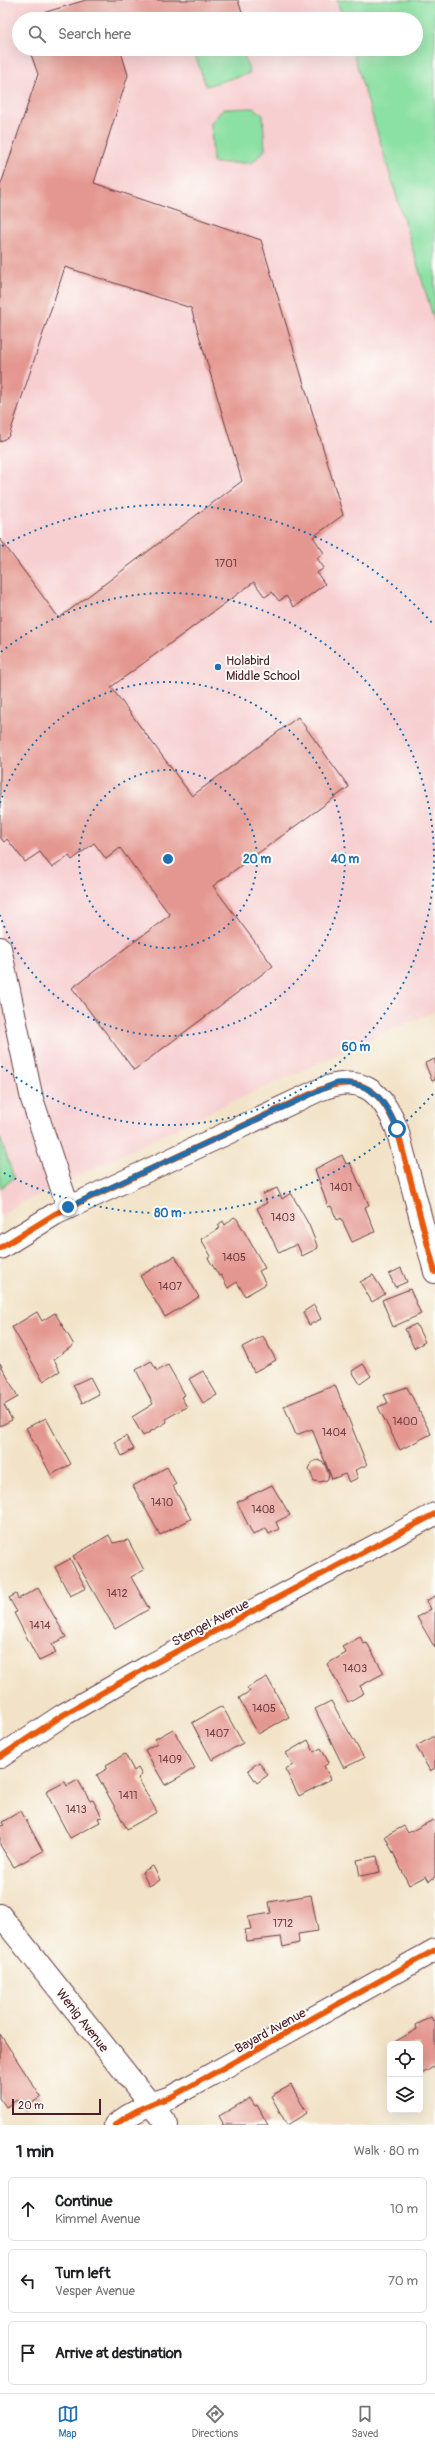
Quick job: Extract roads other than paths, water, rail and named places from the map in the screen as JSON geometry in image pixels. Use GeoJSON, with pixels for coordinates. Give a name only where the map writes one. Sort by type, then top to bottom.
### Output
{"type":"FeatureCollection","features":[{"type":"Feature","properties":{"kind":"street"},"geometry":{"type":"LineString","coordinates":[[0,948],[32,1099],[68,1207]]}},
{"type":"Feature","properties":{"kind":"street"},"geometry":{"type":"LineString","coordinates":[[0,1248],[27,1230],[68,1207],[319,1090],[336,1083],[349,1082],[367,1087],[378,1096],[390,1112],[397,1129],[435,1272]]}},
{"type":"Feature","properties":{"kind":"street","name":"Stengel Avenue"},"geometry":{"type":"LineString","coordinates":[[0,1757],[63,1715],[151,1665],[435,1514]]}},
{"type":"Feature","properties":{"kind":"street","name":"Wenig Avenue"},"geometry":{"type":"LineString","coordinates":[[0,1915],[167,2125]]}},
{"type":"Feature","properties":{"kind":"street","name":"Bayard Avenue"},"geometry":{"type":"LineString","coordinates":[[115,2125],[130,2113],[150,2103],[171,2097],[435,1950]]}},
{"type":"Feature","properties":{"kind":"place","name":"Holabird Middle School"},"geometry":{"type":"Point","coordinates":[218,667]}}]}
